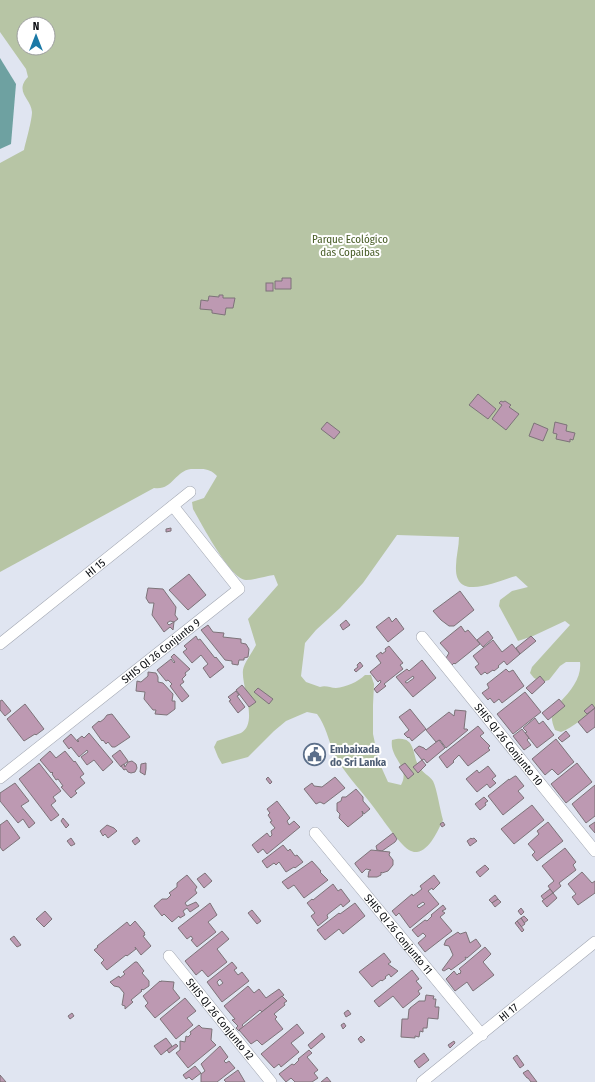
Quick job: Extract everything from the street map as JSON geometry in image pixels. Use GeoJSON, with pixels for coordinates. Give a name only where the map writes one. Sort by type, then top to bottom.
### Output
{"type":"FeatureCollection","features":[{"type":"Feature","properties":{"kind":"street","name":"HI 15"},"geometry":{"type":"LineString","coordinates":[[0,644],[190,492]]}},
{"type":"Feature","properties":{"kind":"street","name":"SHIS QI 26 Conjunto 9"},"geometry":{"type":"LineString","coordinates":[[0,778],[239,589],[174,506]]}},
{"type":"Feature","properties":{"kind":"street","name":"SHIS QI 26 Conjunto 10"},"geometry":{"type":"LineString","coordinates":[[422,637],[595,851]]}},
{"type":"Feature","properties":{"kind":"street","name":"SHIS QI 26 Conjunto 11"},"geometry":{"type":"LineString","coordinates":[[315,833],[482,1034]]}},
{"type":"Feature","properties":{"kind":"street","name":"HI 17"},"geometry":{"type":"LineString","coordinates":[[422,1082],[595,942]]}},
{"type":"Feature","properties":{"kind":"street","name":"SHIS QI 26 Conjunto 12"},"geometry":{"type":"LineString","coordinates":[[169,956],[271,1082]]}},
{"type":"Feature","properties":{"kind":"green space","name":"Parque Ecológico das Copaíbas"},"geometry":{"type":"Polygon","coordinates":[[[0,0],[595,0],[595,712],[566,730],[561,732],[555,730],[552,714],[578,678],[580,662],[566,662],[560,666],[549,680],[542,682],[534,678],[530,673],[532,667],[570,625],[565,621],[533,636],[518,641],[499,606],[500,600],[512,591],[528,587],[516,576],[478,587],[469,587],[462,584],[457,577],[456,566],[459,537],[397,535],[363,583],[305,643],[301,676],[306,682],[320,687],[324,686],[336,688],[352,684],[365,675],[371,675],[374,684],[373,734],[379,762],[388,782],[401,785],[403,779],[402,768],[392,746],[392,740],[399,739],[409,742],[418,765],[433,781],[436,789],[443,820],[430,844],[426,848],[417,852],[412,852],[402,844],[392,832],[338,761],[325,728],[317,714],[307,712],[286,721],[248,757],[222,764],[218,757],[214,747],[217,741],[241,733],[246,728],[249,721],[243,670],[246,661],[256,645],[248,619],[278,585],[274,575],[249,580],[240,578],[225,561],[209,538],[193,509],[192,502],[204,498],[217,476],[212,472],[203,469],[191,469],[181,473],[165,487],[154,488],[0,572],[0,163],[24,150],[30,125],[32,112],[31,107],[23,91],[24,82],[28,77],[26,69],[17,56],[56,56],[56,16],[16,16],[16,55],[0,32],[0,0]]]}},
{"type":"Feature","properties":{"kind":"shaded area"},"geometry":{"type":"Polygon","coordinates":[[[0,58],[16,84],[11,144],[0,149],[0,58]]]}},
{"type":"Feature","properties":{"kind":"building"},"geometry":{"type":"Polygon","coordinates":[[[282,278],[291,278],[291,289],[275,289],[275,281],[282,281],[282,278]]]}},
{"type":"Feature","properties":{"kind":"building"},"geometry":{"type":"Polygon","coordinates":[[[266,283],[273,283],[273,291],[266,291],[266,283]]]}},
{"type":"Feature","properties":{"kind":"building"},"geometry":{"type":"Polygon","coordinates":[[[219,295],[223,295],[223,298],[235,298],[233,308],[226,308],[225,315],[212,313],[212,310],[200,309],[201,300],[208,301],[209,296],[219,297],[219,295]]]}},
{"type":"Feature","properties":{"kind":"building"},"geometry":{"type":"Polygon","coordinates":[[[478,394],[496,409],[488,419],[469,405],[478,394]]]}},
{"type":"Feature","properties":{"kind":"building"},"geometry":{"type":"Polygon","coordinates":[[[501,401],[505,401],[511,405],[509,407],[519,414],[506,430],[492,419],[502,405],[499,403],[501,401]]]}},
{"type":"Feature","properties":{"kind":"building"},"geometry":{"type":"Polygon","coordinates":[[[327,422],[340,432],[334,439],[321,429],[327,422]]]}},
{"type":"Feature","properties":{"kind":"building"},"geometry":{"type":"Polygon","coordinates":[[[555,422],[567,425],[566,431],[575,433],[573,440],[570,439],[570,442],[556,439],[557,434],[553,433],[555,422]]]}},
{"type":"Feature","properties":{"kind":"building"},"geometry":{"type":"Polygon","coordinates":[[[534,423],[548,429],[543,441],[529,436],[534,423]]]}},
{"type":"Feature","properties":{"kind":"building"},"geometry":{"type":"Polygon","coordinates":[[[171,528],[171,531],[166,532],[166,529],[171,528]]]}},
{"type":"Feature","properties":{"kind":"building"},"geometry":{"type":"Polygon","coordinates":[[[189,574],[206,595],[188,610],[169,590],[189,574]]]}},
{"type":"Feature","properties":{"kind":"building"},"geometry":{"type":"Polygon","coordinates":[[[148,588],[163,589],[176,607],[175,615],[178,619],[174,622],[173,630],[170,627],[164,632],[152,615],[154,603],[149,603],[146,598],[148,588]],[[170,621],[167,623],[169,625],[174,622],[170,621]]]}},
{"type":"Feature","properties":{"kind":"building"},"geometry":{"type":"Polygon","coordinates":[[[460,591],[474,610],[454,626],[449,626],[433,611],[460,591]]]}},
{"type":"Feature","properties":{"kind":"building"},"geometry":{"type":"Polygon","coordinates":[[[389,617],[392,622],[396,618],[404,629],[388,642],[376,627],[389,617]]]}},
{"type":"Feature","properties":{"kind":"building"},"geometry":{"type":"Polygon","coordinates":[[[346,620],[350,625],[343,630],[340,625],[346,620]]]}},
{"type":"Feature","properties":{"kind":"building"},"geometry":{"type":"Polygon","coordinates":[[[208,625],[213,632],[224,633],[223,637],[241,639],[241,643],[246,644],[249,649],[248,657],[244,658],[244,660],[239,660],[238,665],[232,664],[232,661],[225,660],[201,630],[208,625]]]}},
{"type":"Feature","properties":{"kind":"building"},"geometry":{"type":"Polygon","coordinates":[[[461,626],[465,632],[468,630],[480,644],[452,665],[446,658],[449,653],[440,643],[461,626]]]}},
{"type":"Feature","properties":{"kind":"building"},"geometry":{"type":"Polygon","coordinates":[[[488,631],[493,638],[483,647],[477,640],[488,631]]]}},
{"type":"Feature","properties":{"kind":"building"},"geometry":{"type":"Polygon","coordinates":[[[196,636],[224,667],[210,678],[203,668],[208,664],[201,655],[192,663],[183,652],[187,649],[184,646],[196,636]]]}},
{"type":"Feature","properties":{"kind":"building"},"geometry":{"type":"Polygon","coordinates":[[[531,636],[536,641],[520,654],[516,648],[531,636]]]}},
{"type":"Feature","properties":{"kind":"building"},"geometry":{"type":"Polygon","coordinates":[[[493,640],[502,652],[512,644],[520,654],[507,665],[504,661],[494,671],[493,670],[487,674],[485,672],[481,675],[475,667],[479,664],[473,656],[493,640]]]}},
{"type":"Feature","properties":{"kind":"building"},"geometry":{"type":"Polygon","coordinates":[[[389,646],[403,663],[400,665],[403,669],[384,684],[386,686],[377,693],[374,689],[381,682],[380,680],[378,682],[370,672],[381,663],[376,656],[381,652],[382,654],[386,651],[385,649],[389,646]]]}},
{"type":"Feature","properties":{"kind":"building"},"geometry":{"type":"Polygon","coordinates":[[[174,654],[190,669],[185,673],[186,675],[182,679],[184,682],[180,685],[189,696],[182,702],[170,686],[172,684],[168,680],[166,681],[157,670],[171,659],[174,663],[175,662],[171,657],[174,654]]]}},
{"type":"Feature","properties":{"kind":"building"},"geometry":{"type":"Polygon","coordinates":[[[422,660],[436,678],[413,697],[396,677],[407,669],[409,671],[422,660]],[[413,676],[405,682],[407,683],[414,678],[413,676]]]}},
{"type":"Feature","properties":{"kind":"building"},"geometry":{"type":"Polygon","coordinates":[[[360,662],[363,666],[356,672],[354,670],[358,667],[357,665],[360,662]]]}},
{"type":"Feature","properties":{"kind":"building"},"geometry":{"type":"Polygon","coordinates":[[[506,669],[509,672],[513,670],[524,686],[502,703],[499,699],[494,703],[490,698],[488,700],[482,693],[489,688],[487,684],[506,669]]]}},
{"type":"Feature","properties":{"kind":"building"},"geometry":{"type":"Polygon","coordinates":[[[148,672],[156,673],[158,682],[163,683],[173,694],[172,701],[175,701],[175,709],[167,715],[155,714],[156,710],[153,710],[144,699],[145,692],[136,691],[137,681],[141,682],[148,676],[148,672]]]}},
{"type":"Feature","properties":{"kind":"building"},"geometry":{"type":"Polygon","coordinates":[[[540,676],[545,682],[532,694],[526,688],[540,676]]]}},
{"type":"Feature","properties":{"kind":"building"},"geometry":{"type":"Polygon","coordinates":[[[242,685],[256,702],[249,707],[236,690],[242,685]]]}},
{"type":"Feature","properties":{"kind":"building"},"geometry":{"type":"Polygon","coordinates":[[[258,688],[273,699],[269,704],[254,692],[258,688]]]}},
{"type":"Feature","properties":{"kind":"building"},"geometry":{"type":"Polygon","coordinates":[[[236,691],[239,695],[237,696],[245,707],[238,713],[229,701],[231,700],[228,697],[236,691]]]}},
{"type":"Feature","properties":{"kind":"building"},"geometry":{"type":"Polygon","coordinates":[[[525,692],[541,712],[513,734],[497,714],[525,692]]]}},
{"type":"Feature","properties":{"kind":"building"},"geometry":{"type":"Polygon","coordinates":[[[559,699],[565,706],[548,720],[542,713],[559,699]]]}},
{"type":"Feature","properties":{"kind":"building"},"geometry":{"type":"Polygon","coordinates":[[[2,700],[11,711],[5,716],[0,710],[0,701],[2,700]]]}},
{"type":"Feature","properties":{"kind":"building"},"geometry":{"type":"Polygon","coordinates":[[[25,704],[44,729],[24,741],[7,719],[25,704]]]}},
{"type":"Feature","properties":{"kind":"building"},"geometry":{"type":"Polygon","coordinates":[[[592,704],[595,708],[587,714],[584,711],[592,704]]]}},
{"type":"Feature","properties":{"kind":"building"},"geometry":{"type":"Polygon","coordinates":[[[595,708],[595,727],[587,733],[578,722],[595,708]]]}},
{"type":"Feature","properties":{"kind":"building"},"geometry":{"type":"Polygon","coordinates":[[[410,709],[426,729],[412,741],[404,734],[409,730],[399,717],[410,709]]]}},
{"type":"Feature","properties":{"kind":"building"},"geometry":{"type":"Polygon","coordinates":[[[455,710],[466,711],[464,729],[468,730],[446,748],[440,740],[436,742],[426,730],[449,712],[454,716],[455,710]]]}},
{"type":"Feature","properties":{"kind":"building"},"geometry":{"type":"Polygon","coordinates":[[[112,714],[130,737],[115,747],[112,747],[108,742],[106,744],[103,740],[102,741],[92,727],[104,719],[107,715],[112,714]]]}},
{"type":"Feature","properties":{"kind":"building"},"geometry":{"type":"Polygon","coordinates":[[[535,718],[539,724],[543,721],[554,735],[537,748],[525,733],[527,732],[523,728],[535,718]]]}},
{"type":"Feature","properties":{"kind":"building"},"geometry":{"type":"Polygon","coordinates":[[[478,726],[484,733],[480,736],[490,746],[488,748],[490,750],[468,766],[459,755],[447,768],[439,757],[478,726]]]}},
{"type":"Feature","properties":{"kind":"building"},"geometry":{"type":"Polygon","coordinates":[[[522,729],[529,738],[527,740],[531,745],[524,750],[513,736],[522,729]]]}},
{"type":"Feature","properties":{"kind":"building"},"geometry":{"type":"Polygon","coordinates":[[[566,731],[570,736],[562,742],[558,738],[566,731]]]}},
{"type":"Feature","properties":{"kind":"building"},"geometry":{"type":"Polygon","coordinates":[[[89,733],[113,762],[103,771],[94,760],[87,765],[81,757],[88,752],[87,750],[79,757],[71,747],[69,749],[63,741],[71,734],[78,742],[79,741],[77,740],[82,736],[84,738],[89,733]]]}},
{"type":"Feature","properties":{"kind":"building"},"geometry":{"type":"Polygon","coordinates":[[[556,739],[574,762],[558,775],[552,769],[545,775],[532,759],[556,739]]]}},
{"type":"Feature","properties":{"kind":"building"},"geometry":{"type":"Polygon","coordinates":[[[439,740],[445,748],[427,763],[424,759],[422,760],[414,750],[419,746],[426,750],[439,740]]]}},
{"type":"Feature","properties":{"kind":"building"},"geometry":{"type":"Polygon","coordinates":[[[120,750],[128,761],[121,767],[112,756],[120,750]]]}},
{"type":"Feature","properties":{"kind":"building"},"geometry":{"type":"Polygon","coordinates":[[[50,751],[56,758],[65,751],[74,762],[75,761],[84,774],[80,777],[85,783],[75,791],[77,793],[71,798],[61,787],[63,786],[58,779],[56,780],[52,774],[53,773],[51,773],[40,760],[50,751]]]}},
{"type":"Feature","properties":{"kind":"building"},"geometry":{"type":"Polygon","coordinates":[[[422,760],[426,765],[418,773],[413,767],[422,760]]]}},
{"type":"Feature","properties":{"kind":"building"},"geometry":{"type":"Polygon","coordinates":[[[132,761],[136,764],[137,768],[135,772],[128,772],[121,766],[124,764],[125,767],[128,762],[132,761]]]}},
{"type":"Feature","properties":{"kind":"building"},"geometry":{"type":"Polygon","coordinates":[[[39,763],[61,791],[53,797],[56,801],[51,805],[59,815],[51,821],[19,779],[39,763]]]}},
{"type":"Feature","properties":{"kind":"building"},"geometry":{"type":"Polygon","coordinates":[[[146,763],[145,775],[140,772],[141,764],[146,763]]]}},
{"type":"Feature","properties":{"kind":"building"},"geometry":{"type":"Polygon","coordinates":[[[405,763],[414,774],[408,779],[399,767],[405,763]]]}},
{"type":"Feature","properties":{"kind":"building"},"geometry":{"type":"Polygon","coordinates":[[[577,763],[592,782],[566,803],[551,784],[577,763]]]}},
{"type":"Feature","properties":{"kind":"building"},"geometry":{"type":"Polygon","coordinates":[[[488,766],[496,776],[492,779],[496,783],[490,788],[487,784],[477,792],[466,779],[477,770],[479,773],[488,766]]]}},
{"type":"Feature","properties":{"kind":"building"},"geometry":{"type":"Polygon","coordinates":[[[515,776],[524,786],[518,791],[524,798],[503,815],[488,796],[515,776]]]}},
{"type":"Feature","properties":{"kind":"building"},"geometry":{"type":"Polygon","coordinates":[[[268,777],[272,782],[270,784],[266,779],[268,777]]]}},
{"type":"Feature","properties":{"kind":"building"},"geometry":{"type":"Polygon","coordinates":[[[335,777],[345,788],[324,804],[320,802],[316,804],[304,789],[312,783],[314,786],[322,787],[335,777]]]}},
{"type":"Feature","properties":{"kind":"building"},"geometry":{"type":"Polygon","coordinates":[[[15,783],[29,801],[21,806],[35,823],[29,828],[23,819],[18,823],[0,801],[0,793],[15,783]]]}},
{"type":"Feature","properties":{"kind":"building"},"geometry":{"type":"Polygon","coordinates":[[[595,785],[595,816],[586,823],[572,804],[595,785]]]}},
{"type":"Feature","properties":{"kind":"building"},"geometry":{"type":"Polygon","coordinates":[[[356,789],[370,809],[364,814],[362,811],[363,815],[348,827],[339,818],[340,814],[337,811],[337,803],[341,801],[342,797],[346,797],[356,789]]]}},
{"type":"Feature","properties":{"kind":"building"},"geometry":{"type":"Polygon","coordinates":[[[484,797],[488,801],[480,810],[475,804],[484,797]]]}},
{"type":"Feature","properties":{"kind":"building"},"geometry":{"type":"Polygon","coordinates":[[[277,801],[290,818],[287,821],[289,825],[294,821],[300,827],[267,854],[263,849],[258,853],[252,845],[267,833],[270,837],[272,835],[271,831],[275,828],[270,822],[272,821],[268,815],[270,813],[267,809],[277,801]]]}},
{"type":"Feature","properties":{"kind":"building"},"geometry":{"type":"Polygon","coordinates":[[[532,805],[544,820],[514,844],[501,829],[532,805]]]}},
{"type":"Feature","properties":{"kind":"building"},"geometry":{"type":"Polygon","coordinates":[[[63,818],[69,825],[66,828],[61,821],[63,818]]]}},
{"type":"Feature","properties":{"kind":"building"},"geometry":{"type":"Polygon","coordinates":[[[7,820],[20,838],[3,851],[0,847],[0,825],[7,820]]]}},
{"type":"Feature","properties":{"kind":"building"},"geometry":{"type":"Polygon","coordinates":[[[443,822],[445,825],[442,827],[440,824],[443,822]]]}},
{"type":"Feature","properties":{"kind":"building"},"geometry":{"type":"Polygon","coordinates":[[[548,822],[563,841],[537,861],[532,855],[535,852],[528,844],[539,834],[537,831],[548,822]]]}},
{"type":"Feature","properties":{"kind":"building"},"geometry":{"type":"Polygon","coordinates":[[[595,822],[595,833],[589,826],[595,822]]]}},
{"type":"Feature","properties":{"kind":"building"},"geometry":{"type":"Polygon","coordinates":[[[107,825],[117,831],[108,838],[105,834],[103,836],[100,831],[107,825]]]}},
{"type":"Feature","properties":{"kind":"building"},"geometry":{"type":"Polygon","coordinates":[[[393,833],[397,839],[395,842],[382,851],[377,850],[376,846],[393,833]]]}},
{"type":"Feature","properties":{"kind":"building"},"geometry":{"type":"Polygon","coordinates":[[[137,837],[140,841],[135,845],[132,841],[137,837]]]}},
{"type":"Feature","properties":{"kind":"building"},"geometry":{"type":"Polygon","coordinates":[[[71,838],[75,844],[71,846],[67,841],[71,838]]]}},
{"type":"Feature","properties":{"kind":"building"},"geometry":{"type":"Polygon","coordinates":[[[474,838],[477,841],[470,846],[467,841],[474,838]]]}},
{"type":"Feature","properties":{"kind":"building"},"geometry":{"type":"Polygon","coordinates":[[[283,845],[288,851],[290,849],[295,856],[297,855],[303,862],[286,872],[279,862],[276,865],[274,863],[267,868],[262,861],[283,845]]]}},
{"type":"Feature","properties":{"kind":"building"},"geometry":{"type":"Polygon","coordinates":[[[565,848],[576,862],[573,865],[576,870],[559,883],[561,886],[553,893],[548,886],[554,881],[542,866],[565,848]]]}},
{"type":"Feature","properties":{"kind":"building"},"geometry":{"type":"Polygon","coordinates":[[[371,850],[390,852],[389,855],[393,860],[393,865],[388,871],[381,872],[381,875],[377,877],[368,877],[369,871],[371,870],[366,869],[362,873],[355,864],[371,850]]]}},
{"type":"Feature","properties":{"kind":"building"},"geometry":{"type":"Polygon","coordinates":[[[312,861],[328,880],[304,898],[294,885],[288,889],[282,882],[312,861]]]}},
{"type":"Feature","properties":{"kind":"building"},"geometry":{"type":"Polygon","coordinates":[[[485,865],[489,869],[480,877],[476,872],[485,865]]]}},
{"type":"Feature","properties":{"kind":"building"},"geometry":{"type":"Polygon","coordinates":[[[582,872],[592,883],[595,881],[595,893],[578,905],[572,897],[576,894],[568,884],[582,872]]]}},
{"type":"Feature","properties":{"kind":"building"},"geometry":{"type":"Polygon","coordinates":[[[205,873],[212,881],[204,888],[197,879],[205,873]]]}},
{"type":"Feature","properties":{"kind":"building"},"geometry":{"type":"Polygon","coordinates":[[[187,875],[197,887],[195,890],[197,893],[185,903],[187,906],[196,902],[199,906],[190,912],[187,908],[183,911],[185,915],[180,918],[179,916],[172,922],[164,914],[162,916],[154,906],[162,899],[167,899],[171,895],[169,893],[177,887],[177,883],[187,875]]]}},
{"type":"Feature","properties":{"kind":"building"},"geometry":{"type":"Polygon","coordinates":[[[434,875],[440,883],[433,890],[432,888],[428,891],[439,904],[410,928],[399,913],[396,916],[392,911],[412,894],[413,896],[422,889],[420,886],[434,875]],[[423,902],[417,906],[419,908],[425,904],[423,902]]]}},
{"type":"Feature","properties":{"kind":"building"},"geometry":{"type":"Polygon","coordinates":[[[333,884],[338,891],[341,889],[350,901],[343,907],[341,904],[327,915],[328,918],[318,926],[311,916],[315,913],[307,903],[333,884]]]}},
{"type":"Feature","properties":{"kind":"building"},"geometry":{"type":"Polygon","coordinates":[[[550,889],[553,893],[544,900],[541,896],[550,889]]]}},
{"type":"Feature","properties":{"kind":"building"},"geometry":{"type":"Polygon","coordinates":[[[553,893],[557,898],[547,907],[542,901],[553,893]]]}},
{"type":"Feature","properties":{"kind":"building"},"geometry":{"type":"Polygon","coordinates":[[[495,895],[498,899],[492,903],[489,900],[495,895]]]}},
{"type":"Feature","properties":{"kind":"building"},"geometry":{"type":"Polygon","coordinates":[[[498,899],[501,902],[495,907],[492,903],[498,899]]]}},
{"type":"Feature","properties":{"kind":"building"},"geometry":{"type":"Polygon","coordinates":[[[210,903],[217,915],[208,922],[216,932],[197,947],[191,940],[193,939],[191,936],[187,939],[178,928],[210,903]]]}},
{"type":"Feature","properties":{"kind":"building"},"geometry":{"type":"Polygon","coordinates":[[[355,903],[365,916],[343,934],[339,929],[325,940],[317,930],[355,903]]]}},
{"type":"Feature","properties":{"kind":"building"},"geometry":{"type":"Polygon","coordinates":[[[443,905],[446,909],[442,911],[445,913],[440,917],[452,931],[425,952],[418,943],[426,936],[423,933],[418,937],[412,930],[425,920],[427,921],[432,916],[431,915],[443,905]]]}},
{"type":"Feature","properties":{"kind":"building"},"geometry":{"type":"Polygon","coordinates":[[[521,908],[524,912],[521,915],[518,911],[521,908]]]}},
{"type":"Feature","properties":{"kind":"building"},"geometry":{"type":"Polygon","coordinates":[[[252,910],[261,921],[257,924],[248,913],[252,910]]]}},
{"type":"Feature","properties":{"kind":"building"},"geometry":{"type":"Polygon","coordinates":[[[45,911],[52,919],[44,927],[36,919],[45,911]]]}},
{"type":"Feature","properties":{"kind":"building"},"geometry":{"type":"Polygon","coordinates":[[[524,916],[528,920],[524,923],[521,918],[524,916]]]}},
{"type":"Feature","properties":{"kind":"building"},"geometry":{"type":"Polygon","coordinates":[[[521,918],[525,924],[521,927],[517,921],[521,918]]]}},
{"type":"Feature","properties":{"kind":"building"},"geometry":{"type":"Polygon","coordinates":[[[135,921],[145,933],[143,936],[151,946],[141,955],[135,947],[136,949],[107,970],[101,963],[104,960],[94,950],[127,922],[130,926],[135,921]]]}},
{"type":"Feature","properties":{"kind":"building"},"geometry":{"type":"Polygon","coordinates":[[[517,921],[524,930],[522,932],[515,923],[517,921]]]}},
{"type":"Feature","properties":{"kind":"building"},"geometry":{"type":"Polygon","coordinates":[[[222,931],[229,939],[217,949],[227,962],[208,977],[202,970],[196,975],[185,961],[222,931]]]}},
{"type":"Feature","properties":{"kind":"building"},"geometry":{"type":"Polygon","coordinates":[[[458,932],[460,934],[466,932],[470,943],[476,939],[481,946],[467,958],[465,957],[466,959],[451,970],[449,968],[444,971],[442,970],[453,955],[449,946],[444,945],[446,940],[458,932]]]}},
{"type":"Feature","properties":{"kind":"building"},"geometry":{"type":"Polygon","coordinates":[[[14,936],[21,945],[17,947],[10,939],[14,936]]]}},
{"type":"Feature","properties":{"kind":"building"},"geometry":{"type":"Polygon","coordinates":[[[485,947],[491,954],[483,962],[494,975],[473,991],[467,982],[455,991],[446,979],[454,971],[457,975],[459,973],[460,974],[461,971],[459,969],[485,947]]]}},
{"type":"Feature","properties":{"kind":"building"},"geometry":{"type":"Polygon","coordinates":[[[384,953],[391,962],[388,964],[398,971],[391,977],[389,974],[385,977],[386,978],[372,987],[359,972],[384,953]]]}},
{"type":"Feature","properties":{"kind":"building"},"geometry":{"type":"Polygon","coordinates":[[[137,962],[144,971],[142,973],[149,981],[149,986],[143,990],[142,989],[142,991],[131,1000],[133,1002],[125,1009],[125,1006],[122,1005],[124,993],[119,987],[114,986],[110,982],[125,974],[123,972],[137,962]]]}},
{"type":"Feature","properties":{"kind":"building"},"geometry":{"type":"Polygon","coordinates":[[[232,962],[237,968],[234,970],[238,975],[242,972],[249,981],[222,1002],[207,982],[232,962]],[[220,979],[217,982],[219,986],[223,983],[220,979]]]}},
{"type":"Feature","properties":{"kind":"building"},"geometry":{"type":"Polygon","coordinates":[[[412,970],[419,979],[416,981],[422,988],[418,991],[420,994],[403,1008],[393,996],[379,1007],[374,1001],[412,970]]]}},
{"type":"Feature","properties":{"kind":"building"},"geometry":{"type":"Polygon","coordinates":[[[160,981],[174,982],[173,989],[180,998],[155,1018],[145,1006],[148,1003],[143,996],[160,981]]]}},
{"type":"Feature","properties":{"kind":"building"},"geometry":{"type":"Polygon","coordinates":[[[248,986],[254,993],[259,989],[266,998],[279,989],[284,995],[262,1012],[260,1010],[242,1025],[244,1027],[239,1031],[236,1028],[238,1026],[232,1020],[235,1019],[224,1006],[248,986]]]}},
{"type":"Feature","properties":{"kind":"building"},"geometry":{"type":"Polygon","coordinates":[[[426,995],[434,996],[433,999],[436,999],[435,1007],[439,1007],[438,1019],[428,1018],[427,1028],[423,1028],[423,1032],[420,1031],[419,1037],[401,1037],[402,1019],[408,1019],[409,1009],[419,1001],[425,1001],[426,995]]]}},
{"type":"Feature","properties":{"kind":"building"},"geometry":{"type":"Polygon","coordinates":[[[282,996],[287,1001],[284,1003],[285,1005],[274,1014],[277,1017],[275,1019],[283,1029],[262,1045],[257,1040],[251,1044],[239,1030],[282,996]]]}},
{"type":"Feature","properties":{"kind":"building"},"geometry":{"type":"Polygon","coordinates":[[[185,998],[196,1011],[187,1018],[193,1025],[176,1039],[160,1019],[185,998]]]}},
{"type":"Feature","properties":{"kind":"building"},"geometry":{"type":"Polygon","coordinates":[[[348,1010],[351,1014],[346,1017],[344,1013],[348,1010]]]}},
{"type":"Feature","properties":{"kind":"building"},"geometry":{"type":"Polygon","coordinates":[[[72,1013],[74,1016],[70,1019],[68,1016],[72,1013]]]}},
{"type":"Feature","properties":{"kind":"building"},"geometry":{"type":"Polygon","coordinates":[[[344,1023],[346,1026],[343,1029],[341,1025],[344,1023]]]}},
{"type":"Feature","properties":{"kind":"building"},"geometry":{"type":"Polygon","coordinates":[[[297,1024],[304,1033],[291,1043],[299,1052],[281,1067],[279,1064],[274,1068],[261,1054],[297,1024]]]}},
{"type":"Feature","properties":{"kind":"building"},"geometry":{"type":"Polygon","coordinates":[[[199,1025],[202,1028],[212,1029],[211,1040],[216,1045],[188,1068],[176,1053],[180,1050],[180,1041],[185,1042],[186,1036],[188,1037],[191,1034],[190,1032],[199,1025]]]}},
{"type":"Feature","properties":{"kind":"building"},"geometry":{"type":"Polygon","coordinates":[[[322,1033],[325,1037],[311,1049],[308,1045],[322,1033]]]}},
{"type":"Feature","properties":{"kind":"building"},"geometry":{"type":"Polygon","coordinates":[[[361,1036],[365,1040],[361,1043],[358,1039],[361,1036]]]}},
{"type":"Feature","properties":{"kind":"building"},"geometry":{"type":"Polygon","coordinates":[[[166,1038],[172,1046],[161,1055],[154,1046],[166,1038]]]}},
{"type":"Feature","properties":{"kind":"building"},"geometry":{"type":"Polygon","coordinates":[[[454,1041],[455,1043],[450,1048],[448,1045],[454,1041]]]}},
{"type":"Feature","properties":{"kind":"building"},"geometry":{"type":"Polygon","coordinates":[[[176,1044],[178,1046],[169,1053],[167,1050],[176,1044]]]}},
{"type":"Feature","properties":{"kind":"building"},"geometry":{"type":"Polygon","coordinates":[[[220,1046],[228,1057],[224,1061],[226,1063],[229,1061],[235,1068],[217,1082],[201,1082],[201,1074],[205,1071],[201,1064],[220,1046]]]}},
{"type":"Feature","properties":{"kind":"building"},"geometry":{"type":"Polygon","coordinates":[[[309,1050],[312,1053],[307,1057],[318,1070],[314,1073],[318,1078],[312,1082],[295,1082],[291,1078],[286,1082],[279,1074],[292,1064],[294,1065],[299,1060],[298,1059],[309,1050]]]}},
{"type":"Feature","properties":{"kind":"building"},"geometry":{"type":"Polygon","coordinates":[[[424,1053],[429,1060],[419,1068],[414,1061],[424,1053]]]}},
{"type":"Feature","properties":{"kind":"building"},"geometry":{"type":"Polygon","coordinates":[[[517,1055],[524,1065],[520,1068],[513,1058],[517,1055]]]}},
{"type":"Feature","properties":{"kind":"building"},"geometry":{"type":"Polygon","coordinates":[[[195,1066],[201,1073],[192,1080],[189,1077],[186,1079],[183,1075],[195,1066]]]}},
{"type":"Feature","properties":{"kind":"building"},"geometry":{"type":"Polygon","coordinates":[[[238,1070],[245,1082],[226,1082],[224,1080],[238,1070]]]}},
{"type":"Feature","properties":{"kind":"building"},"geometry":{"type":"Polygon","coordinates":[[[528,1070],[537,1082],[531,1082],[523,1073],[528,1070]]]}},
{"type":"Feature","properties":{"kind":"building"},"geometry":{"type":"Polygon","coordinates":[[[0,1075],[6,1082],[0,1082],[0,1075]]]}},
{"type":"Feature","properties":{"kind":"building"},"geometry":{"type":"Polygon","coordinates":[[[327,1077],[331,1082],[321,1082],[327,1077]]]}},
{"type":"Feature","properties":{"kind":"place","name":"Embaixada do Sri Lanka"},"geometry":{"type":"Point","coordinates":[315,755]}}]}
